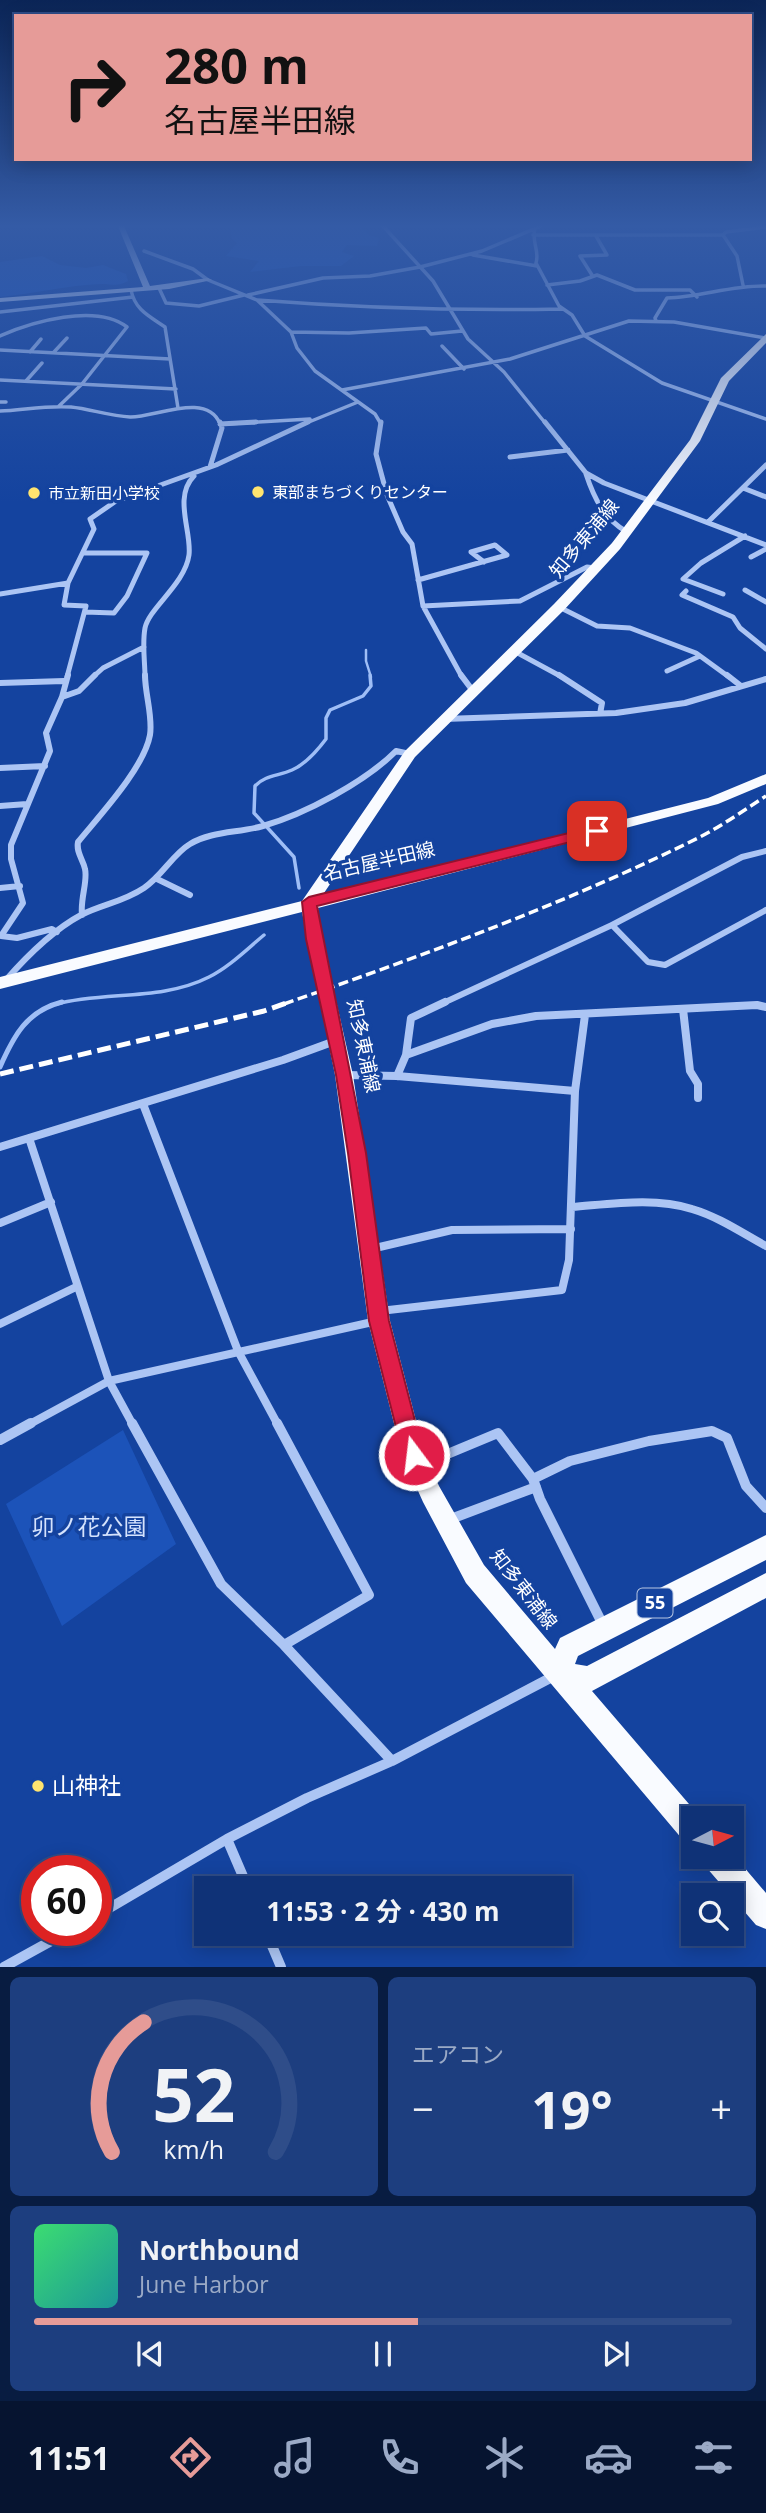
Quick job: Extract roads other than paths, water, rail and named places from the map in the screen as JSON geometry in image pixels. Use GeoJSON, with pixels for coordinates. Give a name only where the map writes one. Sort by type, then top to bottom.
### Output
{"type":"FeatureCollection","features":[{"type":"Feature","properties":{"kind":"main road","name":"知多東浦線"},"geometry":{"type":"LineString","coordinates":[[681,1816],[475,1574],[419,1466],[379,1316],[344,1075],[309,902],[410,754],[559,607],[627,531],[695,441],[725,380],[765,338]]}},
{"type":"Feature","properties":{"kind":"main road","name":"名古屋半田線"},"geometry":{"type":"LineString","coordinates":[[2,982],[691,807],[766,779]]}},
{"type":"Feature","properties":{"kind":"main road","name":"55"},"geometry":{"type":"LineString","coordinates":[[766,1547],[569,1647],[558,1674],[589,1679],[766,1585]]}},
{"type":"Feature","properties":{"kind":"main road"},"geometry":{"type":"LineString","coordinates":[[726,1869],[766,1915]]}},
{"type":"Feature","properties":{"kind":"street"},"geometry":{"type":"LineString","coordinates":[[0,336],[55,318]]}},
{"type":"Feature","properties":{"kind":"street"},"geometry":{"type":"LineString","coordinates":[[59,327],[61,318]]}},
{"type":"Feature","properties":{"kind":"street"},"geometry":{"type":"LineString","coordinates":[[58,407],[82,384],[127,327],[109,319],[90,318]]}},
{"type":"Feature","properties":{"kind":"street"},"geometry":{"type":"LineString","coordinates":[[151,318],[165,327],[166,347],[178,408]]}},
{"type":"Feature","properties":{"kind":"street"},"geometry":{"type":"LineString","coordinates":[[276,318],[291,332],[307,363],[381,421],[376,454],[387,495],[403,532],[412,544],[423,606],[466,684],[473,691]]}},
{"type":"Feature","properties":{"kind":"street"},"geometry":{"type":"LineString","coordinates":[[454,318],[462,331],[504,372],[586,473],[591,491],[604,514],[614,526],[627,531]]}},
{"type":"Feature","properties":{"kind":"street"},"geometry":{"type":"LineString","coordinates":[[574,318],[586,336],[662,383],[766,419]]}},
{"type":"Feature","properties":{"kind":"street"},"geometry":{"type":"LineString","coordinates":[[341,390],[493,363],[629,321],[656,321],[765,338]]}},
{"type":"Feature","properties":{"kind":"street"},"geometry":{"type":"LineString","coordinates":[[4,327],[13,330]]}},
{"type":"Feature","properties":{"kind":"street"},"geometry":{"type":"LineString","coordinates":[[291,332],[349,333],[426,328],[431,334],[462,331]]}},
{"type":"Feature","properties":{"kind":"street"},"geometry":{"type":"LineString","coordinates":[[54,352],[67,338]]}},
{"type":"Feature","properties":{"kind":"street"},"geometry":{"type":"LineString","coordinates":[[30,352],[41,339]]}},
{"type":"Feature","properties":{"kind":"street"},"geometry":{"type":"LineString","coordinates":[[442,346],[464,369]]}},
{"type":"Feature","properties":{"kind":"street"},"geometry":{"type":"LineString","coordinates":[[0,350],[170,359]]}},
{"type":"Feature","properties":{"kind":"street"},"geometry":{"type":"LineString","coordinates":[[134,365],[138,357]]}},
{"type":"Feature","properties":{"kind":"street"},"geometry":{"type":"LineString","coordinates":[[26,381],[42,363]]}},
{"type":"Feature","properties":{"kind":"street"},"geometry":{"type":"LineString","coordinates":[[1,381],[176,389]]}},
{"type":"Feature","properties":{"kind":"street"},"geometry":{"type":"LineString","coordinates":[[57,932],[52,929],[17,939],[1,936],[23,903],[20,886],[9,858],[27,804],[50,751],[46,733],[62,697],[85,612],[86,606],[64,605],[68,583],[94,528],[90,519],[107,503],[196,473],[313,419],[358,402]]}},
{"type":"Feature","properties":{"kind":"street"},"geometry":{"type":"LineString","coordinates":[[0,411],[58,407],[132,417],[178,408],[206,410],[218,418],[222,428],[210,467]]}},
{"type":"Feature","properties":{"kind":"street"},"geometry":{"type":"LineString","coordinates":[[220,424],[313,419]]}},
{"type":"Feature","properties":{"kind":"street"},"geometry":{"type":"LineString","coordinates":[[510,457],[568,450]]}},
{"type":"Feature","properties":{"kind":"street"},"geometry":{"type":"LineString","coordinates":[[708,522],[766,465]]}},
{"type":"Feature","properties":{"kind":"street"},"geometry":{"type":"LineString","coordinates":[[82,915],[81,888],[86,872],[77,849],[78,842],[129,778],[151,732],[144,647],[145,626],[180,579],[189,554],[183,513],[190,480],[196,473]]}},
{"type":"Feature","properties":{"kind":"street"},"geometry":{"type":"LineString","coordinates":[[586,473],[649,501],[745,536],[766,547],[751,557]]}},
{"type":"Feature","properties":{"kind":"street"},"geometry":{"type":"LineString","coordinates":[[743,488],[766,497]]}},
{"type":"Feature","properties":{"kind":"street"},"geometry":{"type":"LineString","coordinates":[[723,594],[683,579],[701,563],[745,536]]}},
{"type":"Feature","properties":{"kind":"street"},"geometry":{"type":"LineString","coordinates":[[418,580],[435,577],[507,555],[495,545],[471,552],[484,562]]}},
{"type":"Feature","properties":{"kind":"street"},"geometry":{"type":"LineString","coordinates":[[84,552],[147,553],[127,596],[114,613],[85,612]]}},
{"type":"Feature","properties":{"kind":"street"},"geometry":{"type":"LineString","coordinates":[[423,606],[520,601],[587,567],[595,568]]}},
{"type":"Feature","properties":{"kind":"street"},"geometry":{"type":"LineString","coordinates":[[0,594],[68,583]]}},
{"type":"Feature","properties":{"kind":"street"},"geometry":{"type":"LineString","coordinates":[[745,590],[766,602]]}},
{"type":"Feature","properties":{"kind":"street"},"geometry":{"type":"LineString","coordinates":[[686,591],[682,595],[733,617],[766,649]]}},
{"type":"Feature","properties":{"kind":"street"},"geometry":{"type":"LineString","coordinates":[[559,607],[597,626],[630,628],[700,656],[741,686]]}},
{"type":"Feature","properties":{"kind":"street"},"geometry":{"type":"LineString","coordinates":[[757,642],[766,638]]}},
{"type":"Feature","properties":{"kind":"street"},"geometry":{"type":"LineString","coordinates":[[62,697],[79,691],[103,668],[144,647]]}},
{"type":"Feature","properties":{"kind":"street"},"geometry":{"type":"LineString","coordinates":[[514,651],[602,703],[600,713]]}},
{"type":"Feature","properties":{"kind":"street"},"geometry":{"type":"LineString","coordinates":[[667,671],[700,656]]}},
{"type":"Feature","properties":{"kind":"street"},"geometry":{"type":"LineString","coordinates":[[444,719],[600,713],[685,703],[766,679]]}},
{"type":"Feature","properties":{"kind":"street"},"geometry":{"type":"LineString","coordinates":[[0,683],[65,681]]}},
{"type":"Feature","properties":{"kind":"street"},"geometry":{"type":"LineString","coordinates":[[2,982],[23,960],[82,915],[126,900],[157,879],[181,850],[197,839],[263,826],[281,819],[351,786],[380,767],[396,751],[410,754]]}},
{"type":"Feature","properties":{"kind":"street"},"geometry":{"type":"LineString","coordinates":[[0,768],[45,766]]}},
{"type":"Feature","properties":{"kind":"street"},"geometry":{"type":"LineString","coordinates":[[0,806],[27,804]]}},
{"type":"Feature","properties":{"kind":"street"},"geometry":{"type":"LineString","coordinates":[[397,1076],[406,1055],[411,1018],[612,925],[742,857],[766,850]]}},
{"type":"Feature","properties":{"kind":"street"},"geometry":{"type":"LineString","coordinates":[[157,879],[190,895]]}},
{"type":"Feature","properties":{"kind":"street"},"geometry":{"type":"LineString","coordinates":[[0,888],[20,886]]}},
{"type":"Feature","properties":{"kind":"street"},"geometry":{"type":"LineString","coordinates":[[612,925],[648,962],[665,965],[766,910]]}},
{"type":"Feature","properties":{"kind":"street"},"geometry":{"type":"LineString","coordinates":[[406,1055],[492,1024],[536,1016],[757,1005],[766,1007]]}},
{"type":"Feature","properties":{"kind":"street"},"geometry":{"type":"LineString","coordinates":[[683,1009],[690,1071],[698,1084],[698,1098]]}},
{"type":"Feature","properties":{"kind":"street"},"geometry":{"type":"LineString","coordinates":[[0,1440],[109,1381],[379,1316],[410,1305],[509,1298],[562,1290],[569,1259],[575,1091],[585,1015]]}},
{"type":"Feature","properties":{"kind":"street"},"geometry":{"type":"LineString","coordinates":[[0,1147],[284,1060],[335,1041]]}},
{"type":"Feature","properties":{"kind":"street"},"geometry":{"type":"LineString","coordinates":[[344,1075],[397,1076],[575,1091]]}},
{"type":"Feature","properties":{"kind":"street"},"geometry":{"type":"LineString","coordinates":[[143,1104],[237,1351],[369,1595],[284,1645]]}},
{"type":"Feature","properties":{"kind":"street"},"geometry":{"type":"LineString","coordinates":[[29,1138],[109,1381],[221,1584],[284,1645],[392,1761]]}},
{"type":"Feature","properties":{"kind":"street"},"geometry":{"type":"LineString","coordinates":[[0,1223],[51,1202]]}},
{"type":"Feature","properties":{"kind":"street"},"geometry":{"type":"LineString","coordinates":[[572,1207],[619,1203],[684,1207],[717,1220],[766,1246]]}},
{"type":"Feature","properties":{"kind":"street"},"geometry":{"type":"LineString","coordinates":[[370,1250],[452,1230],[571,1229]]}},
{"type":"Feature","properties":{"kind":"street"},"geometry":{"type":"LineString","coordinates":[[0,1324],[76,1287]]}},
{"type":"Feature","properties":{"kind":"street"},"geometry":{"type":"LineString","coordinates":[[446,1521],[534,1483],[570,1461],[649,1441],[712,1431],[727,1437],[750,1492],[757,1503],[766,1508]]}},
{"type":"Feature","properties":{"kind":"street"},"geometry":{"type":"LineString","coordinates":[[419,1466],[498,1433],[534,1483],[605,1629]]}},
{"type":"Feature","properties":{"kind":"street"},"geometry":{"type":"LineString","coordinates":[[112,1907],[227,1839],[307,1798],[392,1761],[558,1674]]}},
{"type":"Feature","properties":{"kind":"street"},"geometry":{"type":"LineString","coordinates":[[227,1839],[243,1876]]}},
{"type":"Feature","properties":{"kind":"street"},"geometry":{"type":"LineString","coordinates":[[4,1967],[42,1946]]}},
{"type":"Feature","properties":{"kind":"street"},"geometry":{"type":"LineString","coordinates":[[272,1946],[281,1967]]}},
{"type":"Feature","properties":{"kind":"waterway"},"geometry":{"type":"LineString","coordinates":[[366,650],[371,677]]}},
{"type":"Feature","properties":{"kind":"waterway"},"geometry":{"type":"LineString","coordinates":[[299,888],[294,857],[254,813],[255,786],[297,767],[311,757],[326,739],[326,718],[330,710],[363,696],[371,686],[370,675]]}},
{"type":"Feature","properties":{"kind":"waterway"},"geometry":{"type":"LineString","coordinates":[[56,1004],[153,993],[191,985],[224,968],[264,935]]}},
{"type":"Feature","properties":{"kind":"waterway"},"geometry":{"type":"LineString","coordinates":[[56,1004],[62,1002]]}},
{"type":"Feature","properties":{"kind":"waterway"},"geometry":{"type":"LineString","coordinates":[[0,1067],[23,1026],[40,1011],[56,1004]]}},
{"type":"Feature","properties":{"kind":"railway"},"geometry":{"type":"LineString","coordinates":[[284,1004],[441,947],[597,885],[707,833],[766,796]]}},
{"type":"Feature","properties":{"kind":"railway"},"geometry":{"type":"LineString","coordinates":[[0,1074],[264,1011],[289,1002]]}},
{"type":"Feature","properties":{"kind":"place","name":"東部まちづくりセンター"},"geometry":{"type":"Point","coordinates":[258,492]}},
{"type":"Feature","properties":{"kind":"place","name":"市立新田小学校"},"geometry":{"type":"Point","coordinates":[34,493]}},
{"type":"Feature","properties":{"kind":"place","name":"山神社"},"geometry":{"type":"Point","coordinates":[38,1786]}},
{"type":"Feature","properties":{"kind":"park label","name":"卯ノ花公園"},"geometry":{"type":"Point","coordinates":[89,1527]}}]}
